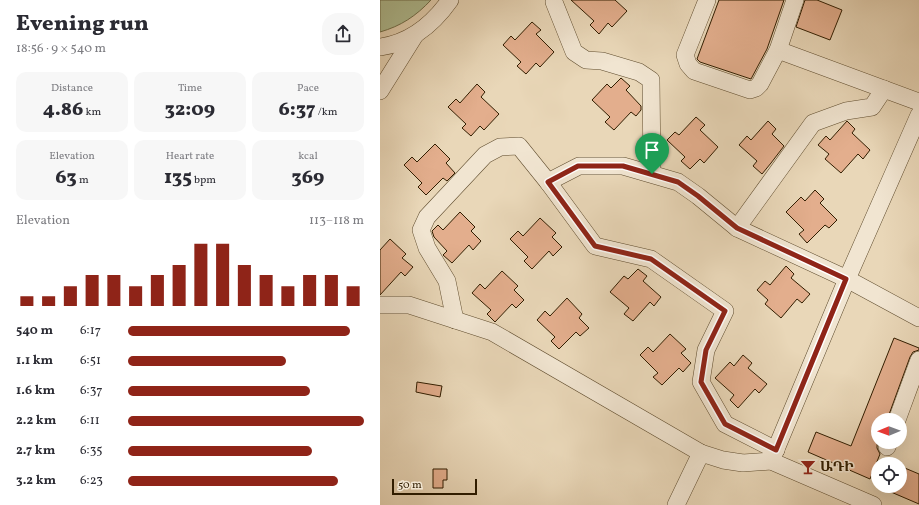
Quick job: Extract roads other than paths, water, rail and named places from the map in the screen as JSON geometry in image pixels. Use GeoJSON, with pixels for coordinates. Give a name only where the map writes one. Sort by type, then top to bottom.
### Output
{"type":"FeatureCollection","features":[{"type":"Feature","properties":{"kind":"street"},"geometry":{"type":"LineString","coordinates":[[380,47],[388,46],[415,35],[433,21],[450,0]]}},
{"type":"Feature","properties":{"kind":"street"},"geometry":{"type":"LineString","coordinates":[[707,0],[685,55],[688,64],[694,71],[750,90],[756,88],[760,84],[778,50],[795,0]]}},
{"type":"Feature","properties":{"kind":"street"},"geometry":{"type":"LineString","coordinates":[[554,2],[574,52],[586,60],[602,62],[638,72],[651,80],[652,174]]}},
{"type":"Feature","properties":{"kind":"street"},"geometry":{"type":"LineString","coordinates":[[380,91],[415,35]]}},
{"type":"Feature","properties":{"kind":"street"},"geometry":{"type":"LineString","coordinates":[[778,50],[919,102]]}},
{"type":"Feature","properties":{"kind":"street"},"geometry":{"type":"LineString","coordinates":[[737,228],[814,123],[846,111],[872,107],[884,89]]}},
{"type":"Feature","properties":{"kind":"street"},"geometry":{"type":"LineString","coordinates":[[773,455],[846,279],[919,114]]}},
{"type":"Feature","properties":{"kind":"street"},"geometry":{"type":"LineString","coordinates":[[455,320],[447,281],[427,248],[421,230],[427,217],[485,155],[500,147],[519,146],[548,182],[595,246],[651,259],[725,311],[706,350],[701,382],[725,424],[773,455],[873,505]]}},
{"type":"Feature","properties":{"kind":"street"},"geometry":{"type":"LineString","coordinates":[[548,182],[578,166],[623,166],[678,182],[698,196],[737,228],[846,279],[919,318]]}},
{"type":"Feature","properties":{"kind":"street"},"geometry":{"type":"LineString","coordinates":[[380,305],[409,305],[492,332],[702,453],[723,460],[743,463],[773,455]]}},
{"type":"Feature","properties":{"kind":"street"},"geometry":{"type":"LineString","coordinates":[[900,413],[919,360]]}},
{"type":"Feature","properties":{"kind":"street"},"geometry":{"type":"LineString","coordinates":[[676,505],[702,453]]}},
{"type":"Feature","properties":{"kind":"place","name":"ԱԴԻ"},"geometry":{"type":"Point","coordinates":[808,467]}}]}
